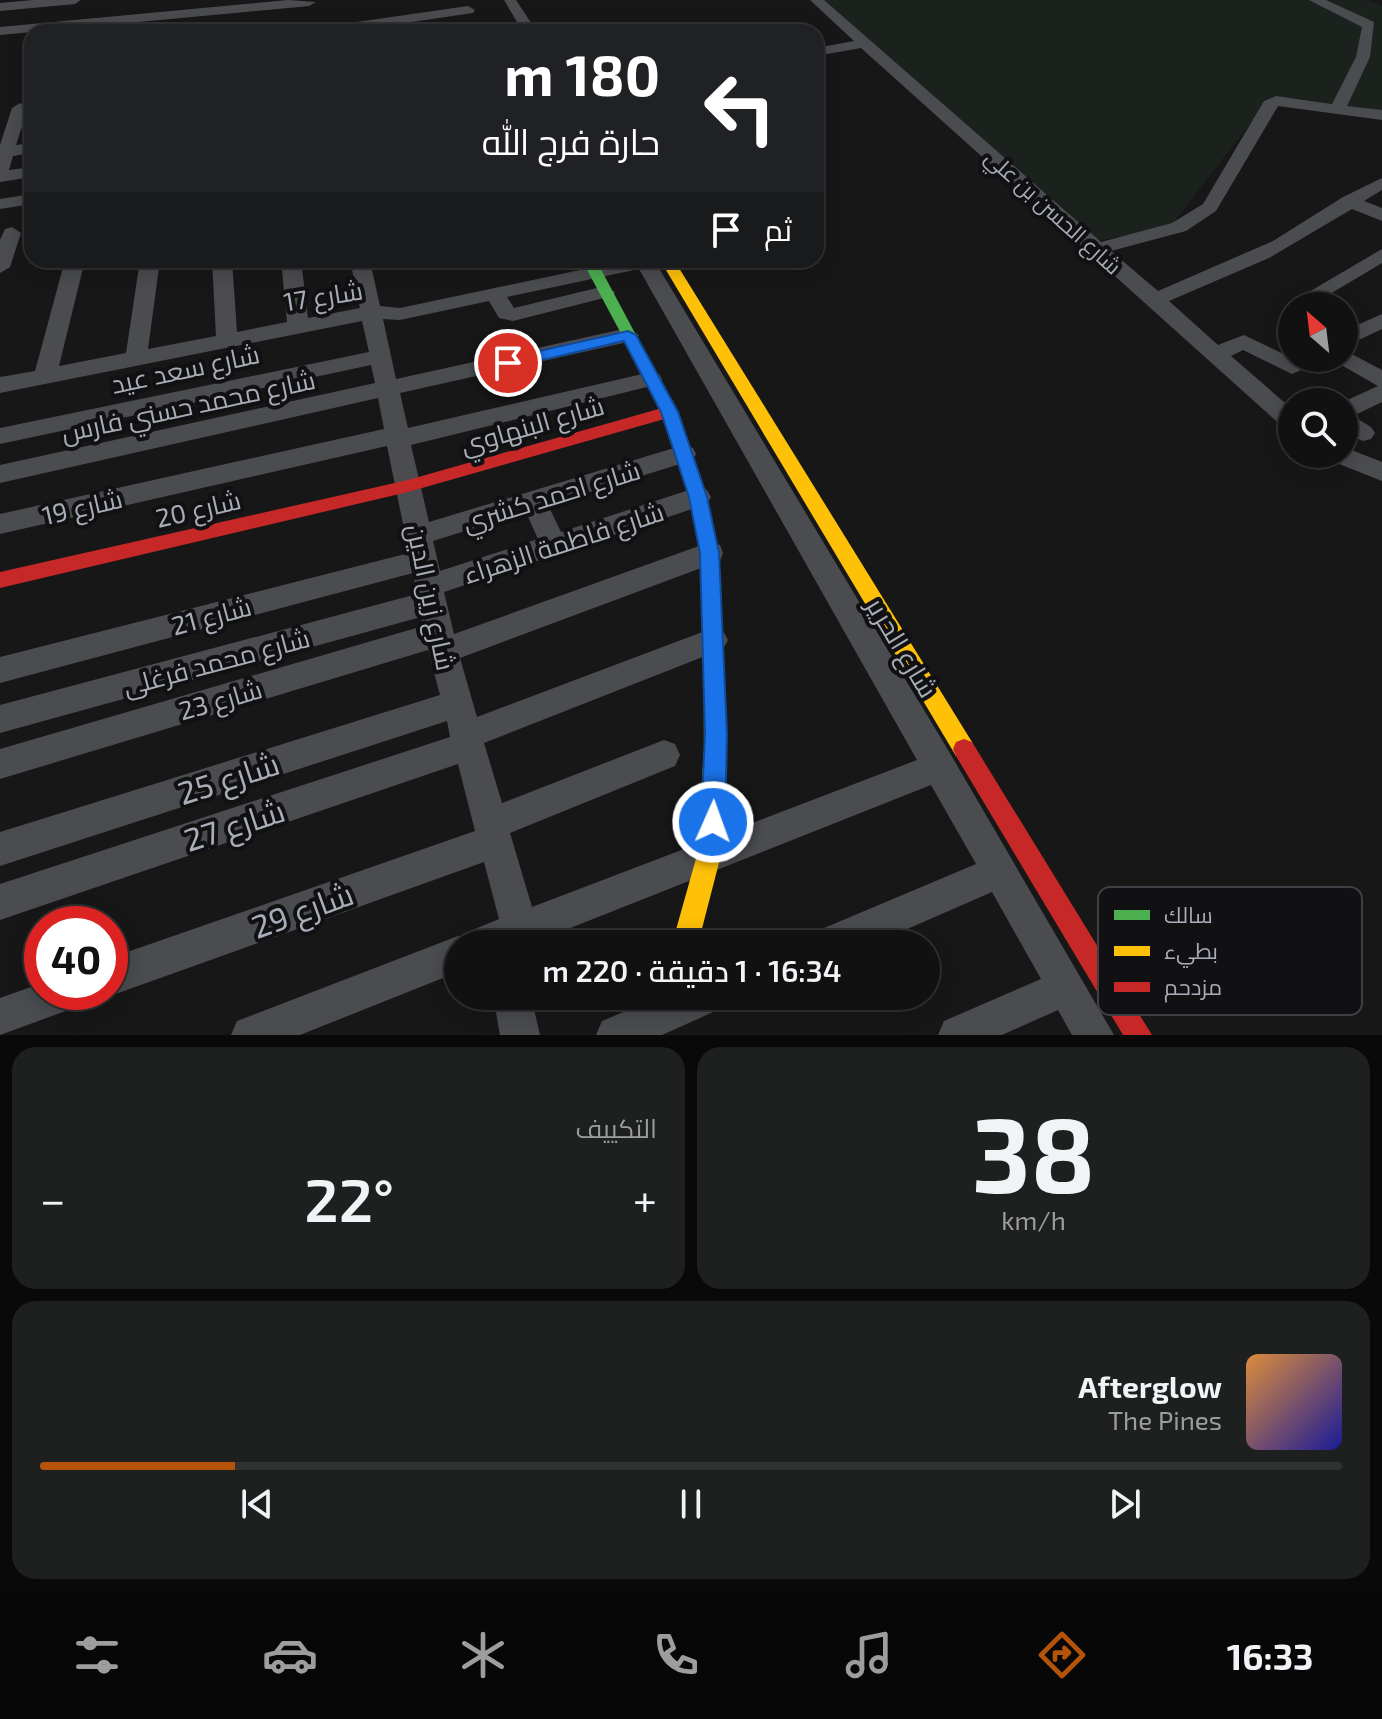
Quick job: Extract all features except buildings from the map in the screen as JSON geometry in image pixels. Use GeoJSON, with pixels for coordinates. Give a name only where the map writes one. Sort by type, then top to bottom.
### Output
{"type":"FeatureCollection","features":[{"type":"Feature","properties":{"kind":"street"},"geometry":{"type":"LineString","coordinates":[[496,0],[510,24]]}},
{"type":"Feature","properties":{"kind":"street"},"geometry":{"type":"LineString","coordinates":[[510,0],[525,24]]}},
{"type":"Feature","properties":{"kind":"street","name":"شارع الحسن بن علي"},"geometry":{"type":"LineString","coordinates":[[816,0],[1278,410]]}},
{"type":"Feature","properties":{"kind":"street"},"geometry":{"type":"LineString","coordinates":[[1315,0],[1369,25],[1363,57],[1338,107]]}},
{"type":"Feature","properties":{"kind":"street"},"geometry":{"type":"LineString","coordinates":[[368,24],[465,5],[475,24]]}},
{"type":"Feature","properties":{"kind":"street"},"geometry":{"type":"LineString","coordinates":[[0,7],[85,6]]}},
{"type":"Feature","properties":{"kind":"street"},"geometry":{"type":"LineString","coordinates":[[226,24],[313,9]]}},
{"type":"Feature","properties":{"kind":"street"},"geometry":{"type":"LineString","coordinates":[[100,24],[313,9]]}},
{"type":"Feature","properties":{"kind":"street"},"geometry":{"type":"LineString","coordinates":[[0,18],[22,16]]}},
{"type":"Feature","properties":{"kind":"street"},"geometry":{"type":"LineString","coordinates":[[0,31],[24,29]]}},
{"type":"Feature","properties":{"kind":"street"},"geometry":{"type":"LineString","coordinates":[[824,50],[864,43]]}},
{"type":"Feature","properties":{"kind":"street"},"geometry":{"type":"LineString","coordinates":[[1097,249],[1179,227],[1210,207],[1270,104],[1291,100],[1382,115]]}},
{"type":"Feature","properties":{"kind":"street"},"geometry":{"type":"LineString","coordinates":[[0,111],[24,107]]}},
{"type":"Feature","properties":{"kind":"street"},"geometry":{"type":"LineString","coordinates":[[0,171],[7,128],[24,109]]}},
{"type":"Feature","properties":{"kind":"street"},"geometry":{"type":"LineString","coordinates":[[3,152],[24,149]]}},
{"type":"Feature","properties":{"kind":"street"},"geometry":{"type":"LineString","coordinates":[[0,177],[24,173]]}},
{"type":"Feature","properties":{"kind":"street"},"geometry":{"type":"LineString","coordinates":[[1154,300],[1235,268],[1300,235],[1349,201],[1382,183]]}},
{"type":"Feature","properties":{"kind":"street"},"geometry":{"type":"LineString","coordinates":[[0,204],[24,200]]}},
{"type":"Feature","properties":{"kind":"street"},"geometry":{"type":"LineString","coordinates":[[1349,201],[1382,215]]}},
{"type":"Feature","properties":{"kind":"street"},"geometry":{"type":"LineString","coordinates":[[0,267],[6,234]]}},
{"type":"Feature","properties":{"kind":"street"},"geometry":{"type":"LineString","coordinates":[[1319,292],[1382,255]]}},
{"type":"Feature","properties":{"kind":"street"},"geometry":{"type":"LineString","coordinates":[[45,377],[73,268]]}},
{"type":"Feature","properties":{"kind":"street"},"geometry":{"type":"LineString","coordinates":[[136,359],[149,268]]}},
{"type":"Feature","properties":{"kind":"street"},"geometry":{"type":"LineString","coordinates":[[222,268],[227,341]]}},
{"type":"Feature","properties":{"kind":"street"},"geometry":{"type":"LineString","coordinates":[[292,268],[298,327]]}},
{"type":"Feature","properties":{"kind":"street","name":"شارع زين الدين"},"geometry":{"type":"LineString","coordinates":[[362,268],[441,643],[491,833],[500,930]]}},
{"type":"Feature","properties":{"kind":"street","name":"شارع 17"},"geometry":{"type":"LineString","coordinates":[[0,385],[373,312],[400,314],[625,268]]}},
{"type":"Feature","properties":{"kind":"street","name":"شارع الحرير"},"geometry":{"type":"LineString","coordinates":[[657,268],[731,387],[1083,991]]}},
{"type":"Feature","properties":{"kind":"street"},"geometry":{"type":"LineString","coordinates":[[597,275],[669,412],[698,497],[710,553],[716,734],[709,855],[689,930]]}},
{"type":"Feature","properties":{"kind":"street"},"geometry":{"type":"LineString","coordinates":[[1358,333],[1382,321]]}},
{"type":"Feature","properties":{"kind":"street","name":"شارع محمد حسني فارس"},"geometry":{"type":"LineString","coordinates":[[0,474],[628,335]]}},
{"type":"Feature","properties":{"kind":"street"},"geometry":{"type":"LineString","coordinates":[[1215,354],[1244,342],[1278,360]]}},
{"type":"Feature","properties":{"kind":"street","name":"شارع سعد عيد"},"geometry":{"type":"LineString","coordinates":[[0,436],[382,356]]}},
{"type":"Feature","properties":{"kind":"street"},"geometry":{"type":"LineString","coordinates":[[1358,365],[1382,380]]}},
{"type":"Feature","properties":{"kind":"street","name":"شارع 19"},"geometry":{"type":"LineString","coordinates":[[0,524],[651,379]]}},
{"type":"Feature","properties":{"kind":"street","name":"شارع الحرير"},"geometry":{"type":"LineString","coordinates":[[731,387],[1000,871],[1083,991]]}},
{"type":"Feature","properties":{"kind":"street","name":"شارع البنهاوي"},"geometry":{"type":"LineString","coordinates":[[408,486],[669,412]]}},
{"type":"Feature","properties":{"kind":"street","name":"شارع احمد كشري"},"geometry":{"type":"LineString","coordinates":[[425,571],[533,500],[684,454]]}},
{"type":"Feature","properties":{"kind":"street"},"geometry":{"type":"LineString","coordinates":[[1358,462],[1382,472]]}},
{"type":"Feature","properties":{"kind":"street","name":"شارع 20"},"geometry":{"type":"LineString","coordinates":[[0,580],[408,486]]}},
{"type":"Feature","properties":{"kind":"street","name":"شارع فاطمة الزهراء"},"geometry":{"type":"LineString","coordinates":[[425,571],[554,545],[698,497]]}},
{"type":"Feature","properties":{"kind":"street"},"geometry":{"type":"LineString","coordinates":[[533,500],[554,545]]}},
{"type":"Feature","properties":{"kind":"street","name":"شارع 23"},"geometry":{"type":"LineString","coordinates":[[0,764],[441,643],[710,553]]}},
{"type":"Feature","properties":{"kind":"street","name":"شارع 21"},"geometry":{"type":"LineString","coordinates":[[0,670],[425,571]]}},
{"type":"Feature","properties":{"kind":"street","name":"شارع محمد فرغلى"},"geometry":{"type":"LineString","coordinates":[[0,719],[425,571]]}},
{"type":"Feature","properties":{"kind":"street","name":"شارع 27"},"geometry":{"type":"LineString","coordinates":[[0,902],[466,741],[713,640]]}},
{"type":"Feature","properties":{"kind":"street","name":"شارع 25"},"geometry":{"type":"LineString","coordinates":[[0,849],[456,704]]}},
{"type":"Feature","properties":{"kind":"street","name":"شارع 29"},"geometry":{"type":"LineString","coordinates":[[128,970],[491,833],[664,755]]}},
{"type":"Feature","properties":{"kind":"street"},"geometry":{"type":"LineString","coordinates":[[523,930],[940,766]]}},
{"type":"Feature","properties":{"kind":"street"},"geometry":{"type":"LineString","coordinates":[[863,930],[1000,871]]}},
{"type":"Feature","properties":{"kind":"street"},"geometry":{"type":"LineString","coordinates":[[251,1035],[444,959]]}},
{"type":"Feature","properties":{"kind":"street"},"geometry":{"type":"LineString","coordinates":[[958,1035],[1083,991]]}},
{"type":"Feature","properties":{"kind":"street"},"geometry":{"type":"LineString","coordinates":[[0,1017],[24,1008]]}},
{"type":"Feature","properties":{"kind":"street"},"geometry":{"type":"LineString","coordinates":[[515,1010],[520,1035]]}},
{"type":"Feature","properties":{"kind":"street"},"geometry":{"type":"LineString","coordinates":[[616,1035],[666,1015]]}},
{"type":"Feature","properties":{"kind":"street","name":"شارع الحرير"},"geometry":{"type":"LineString","coordinates":[[1113,1015],[1138,1035]]}},
{"type":"Feature","properties":{"kind":"shaded area"},"geometry":{"type":"Polygon","coordinates":[[[821,0],[1369,0],[1382,6],[1382,111],[1294,98],[1267,102],[1171,226],[1093,242],[821,0]]]}},
{"type":"Feature","properties":{"kind":"traffic: fast"},"geometry":{"type":"LineString","coordinates":[[593,268],[669,412],[698,497],[710,553],[715,750]]}},
{"type":"Feature","properties":{"kind":"traffic: slow"},"geometry":{"type":"LineString","coordinates":[[672,268],[964,749]]}},
{"type":"Feature","properties":{"kind":"traffic: slow"},"geometry":{"type":"LineString","coordinates":[[689,930],[709,855],[715,750]]}},
{"type":"Feature","properties":{"kind":"traffic: jam"},"geometry":{"type":"LineString","coordinates":[[0,580],[408,486],[669,412]]}},
{"type":"Feature","properties":{"kind":"traffic: jam"},"geometry":{"type":"LineString","coordinates":[[964,749],[1098,969]]}},
{"type":"Feature","properties":{"kind":"traffic: jam"},"geometry":{"type":"LineString","coordinates":[[1126,1015],[1138,1035]]}},
{"type":"Feature","properties":{"kind":"route"},"geometry":{"type":"LineString","coordinates":[[508,363],[628,335],[669,412],[698,497],[710,553],[716,734],[713,822]]}}]}
